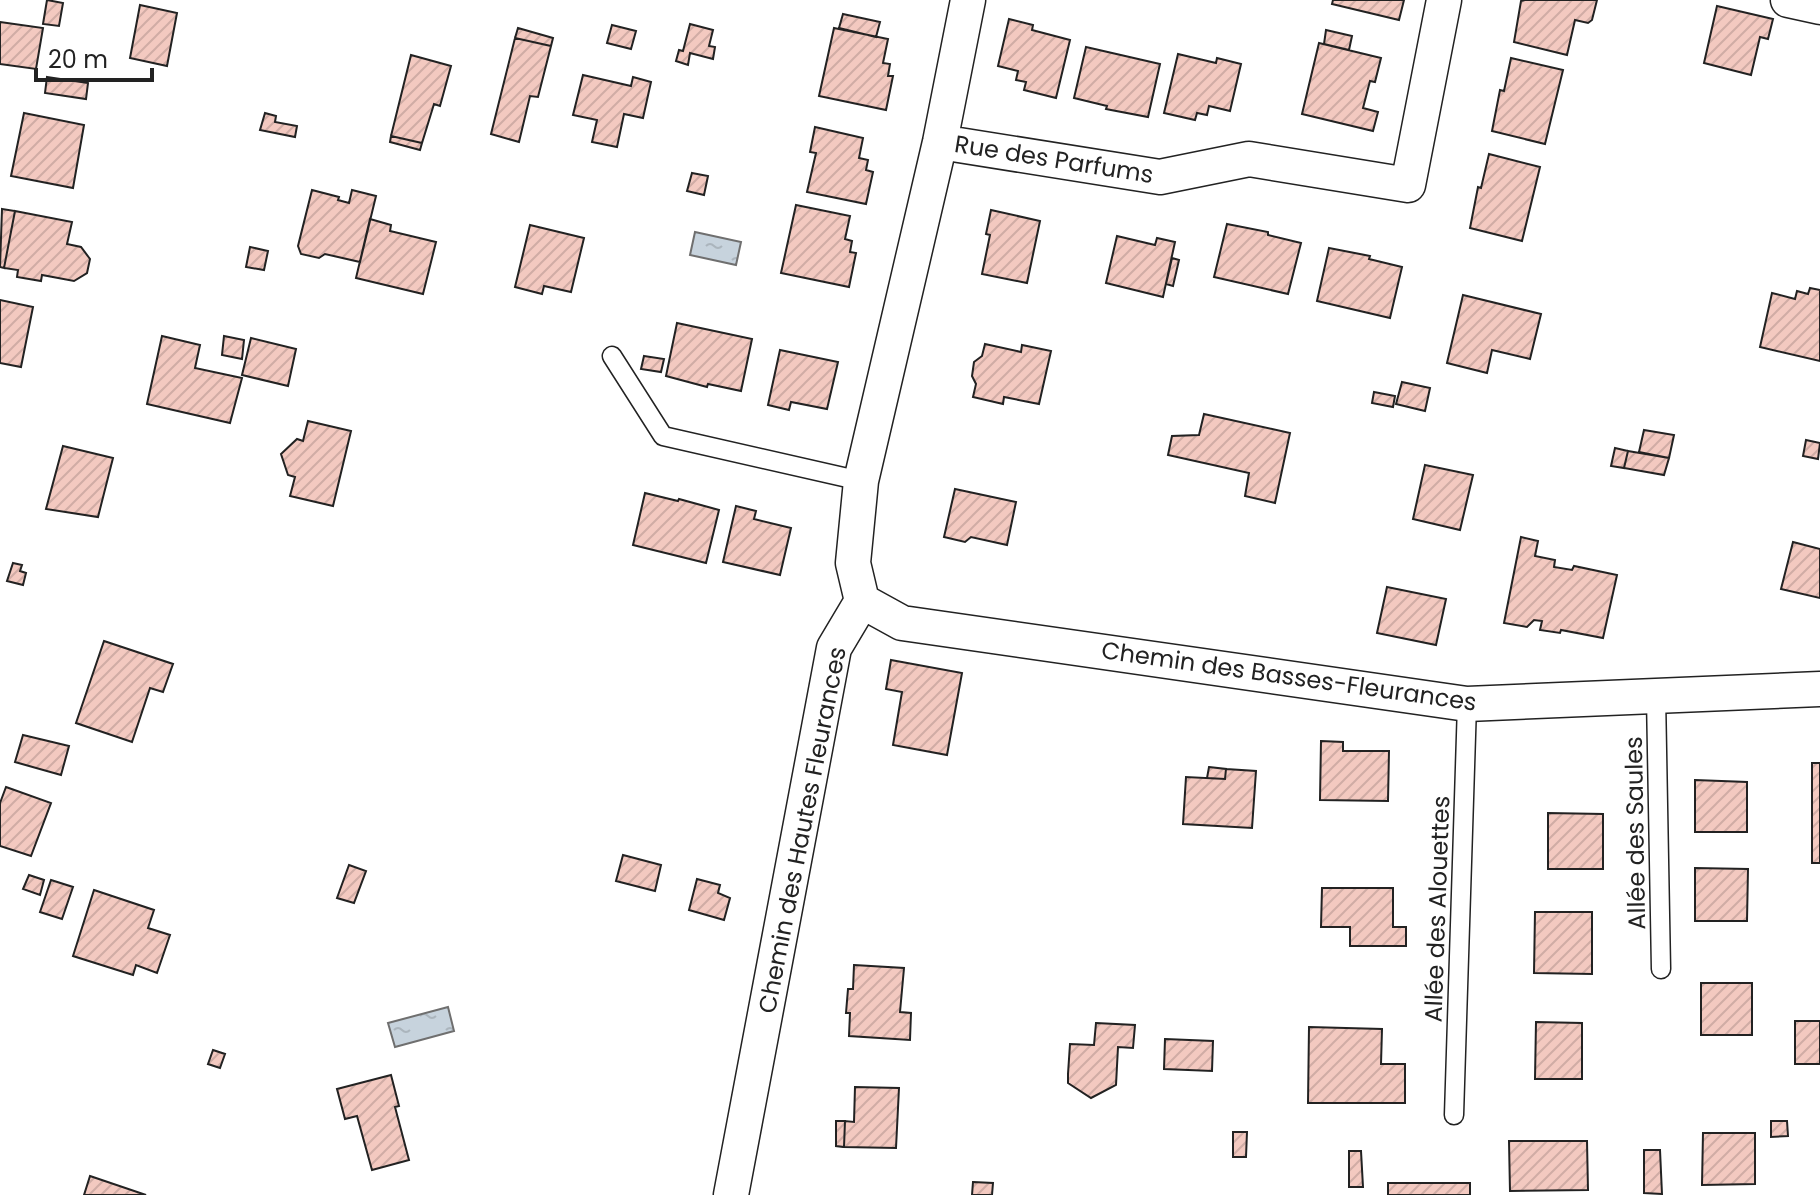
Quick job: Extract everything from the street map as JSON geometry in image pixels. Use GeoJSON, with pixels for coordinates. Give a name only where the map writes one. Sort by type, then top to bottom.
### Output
{"type":"FeatureCollection","features":[{"type":"Feature","properties":{"kind":"street"},"geometry":{"type":"LineString","coordinates":[[862,601],[853,563],[861,481],[940,142],[968,0]]}},
{"type":"Feature","properties":{"kind":"street","name":"Rue des Parfums"},"geometry":{"type":"LineString","coordinates":[[940,142],[1160,177],[1249,159],[1408,185],[1444,0]]}},
{"type":"Feature","properties":{"kind":"street"},"geometry":{"type":"LineString","coordinates":[[1788,0],[1820,7]]}},
{"type":"Feature","properties":{"kind":"street","name":"Chemin des Basses-Fleurances"},"geometry":{"type":"LineString","coordinates":[[862,601],[902,623],[1467,704],[1820,689]]}},
{"type":"Feature","properties":{"kind":"street","name":"Chemin des Hautes Fleurances"},"geometry":{"type":"LineString","coordinates":[[731,1195],[834,648],[862,601]]}},
{"type":"Feature","properties":{"kind":"lane"},"geometry":{"type":"LineString","coordinates":[[612,356],[663,436],[861,481]]}},
{"type":"Feature","properties":{"kind":"lane","name":"Allée des Saules"},"geometry":{"type":"LineString","coordinates":[[1656,696],[1661,969]]}},
{"type":"Feature","properties":{"kind":"lane","name":"Allée des Alouettes"},"geometry":{"type":"LineString","coordinates":[[1454,1115],[1467,704]]}},
{"type":"Feature","properties":{"kind":"water"},"geometry":{"type":"Polygon","coordinates":[[[695,232],[741,242],[736,265],[690,255],[695,232]]]}},
{"type":"Feature","properties":{"kind":"water"},"geometry":{"type":"Polygon","coordinates":[[[448,1007],[454,1031],[395,1047],[388,1023],[448,1007]]]}},
{"type":"Feature","properties":{"kind":"building"},"geometry":{"type":"Polygon","coordinates":[[[47,0],[63,3],[59,26],[43,24],[47,0]]]}},
{"type":"Feature","properties":{"kind":"building"},"geometry":{"type":"Polygon","coordinates":[[[1333,0],[1404,0],[1399,20],[1332,4],[1333,0]]]}},
{"type":"Feature","properties":{"kind":"building"},"geometry":{"type":"Polygon","coordinates":[[[1597,0],[1592,20],[1588,23],[1575,20],[1567,55],[1514,42],[1521,1],[1597,0]]]}},
{"type":"Feature","properties":{"kind":"building"},"geometry":{"type":"Polygon","coordinates":[[[140,5],[177,13],[167,66],[130,58],[140,5]]]}},
{"type":"Feature","properties":{"kind":"building"},"geometry":{"type":"Polygon","coordinates":[[[1717,6],[1773,19],[1768,39],[1760,37],[1751,75],[1704,63],[1717,6]]]}},
{"type":"Feature","properties":{"kind":"building"},"geometry":{"type":"Polygon","coordinates":[[[843,14],[880,22],[876,37],[839,28],[843,14]]]}},
{"type":"Feature","properties":{"kind":"building"},"geometry":{"type":"Polygon","coordinates":[[[1009,19],[1033,25],[1032,30],[1070,40],[1056,98],[1024,90],[1026,82],[1016,80],[1018,71],[998,66],[1009,19]]]}},
{"type":"Feature","properties":{"kind":"building"},"geometry":{"type":"Polygon","coordinates":[[[0,22],[43,28],[36,69],[0,64],[0,22]]]}},
{"type":"Feature","properties":{"kind":"building"},"geometry":{"type":"Polygon","coordinates":[[[690,24],[713,30],[709,46],[715,47],[713,59],[690,53],[688,65],[676,61],[679,50],[683,51],[690,24]]]}},
{"type":"Feature","properties":{"kind":"building"},"geometry":{"type":"Polygon","coordinates":[[[612,25],[636,31],[631,49],[607,43],[612,25]]]}},
{"type":"Feature","properties":{"kind":"building"},"geometry":{"type":"Polygon","coordinates":[[[518,28],[553,38],[551,46],[515,38],[518,28]]]}},
{"type":"Feature","properties":{"kind":"building"},"geometry":{"type":"Polygon","coordinates":[[[834,28],[888,39],[883,63],[890,64],[888,76],[893,76],[886,110],[819,96],[834,28]]]}},
{"type":"Feature","properties":{"kind":"building"},"geometry":{"type":"Polygon","coordinates":[[[1326,30],[1352,36],[1349,50],[1324,44],[1326,30]]]}},
{"type":"Feature","properties":{"kind":"building"},"geometry":{"type":"Polygon","coordinates":[[[515,38],[551,46],[538,97],[530,96],[519,142],[491,134],[515,38]]]}},
{"type":"Feature","properties":{"kind":"building"},"geometry":{"type":"Polygon","coordinates":[[[1319,43],[1381,58],[1375,82],[1370,81],[1363,108],[1378,112],[1373,131],[1302,114],[1319,43]]]}},
{"type":"Feature","properties":{"kind":"building"},"geometry":{"type":"Polygon","coordinates":[[[1086,47],[1160,64],[1148,117],[1106,109],[1107,106],[1074,98],[1086,47]]]}},
{"type":"Feature","properties":{"kind":"building"},"geometry":{"type":"Polygon","coordinates":[[[1178,54],[1216,63],[1217,58],[1241,64],[1230,111],[1209,106],[1207,115],[1197,113],[1195,120],[1164,113],[1178,54]]]}},
{"type":"Feature","properties":{"kind":"building"},"geometry":{"type":"Polygon","coordinates":[[[411,55],[451,66],[440,106],[434,104],[422,143],[391,136],[411,55]]]}},
{"type":"Feature","properties":{"kind":"building"},"geometry":{"type":"Polygon","coordinates":[[[1511,58],[1563,70],[1545,144],[1492,131],[1500,90],[1504,91],[1511,58]]]}},
{"type":"Feature","properties":{"kind":"building"},"geometry":{"type":"Polygon","coordinates":[[[583,75],[631,86],[633,77],[651,82],[643,118],[624,114],[617,147],[592,142],[597,120],[573,115],[583,75]]]}},
{"type":"Feature","properties":{"kind":"building"},"geometry":{"type":"Polygon","coordinates":[[[47,77],[88,83],[86,99],[45,93],[47,77]]]}},
{"type":"Feature","properties":{"kind":"building"},"geometry":{"type":"Polygon","coordinates":[[[24,113],[84,125],[73,188],[11,176],[24,113]]]}},
{"type":"Feature","properties":{"kind":"building"},"geometry":{"type":"Polygon","coordinates":[[[265,113],[276,116],[275,122],[297,126],[295,137],[260,130],[265,113]]]}},
{"type":"Feature","properties":{"kind":"building"},"geometry":{"type":"Polygon","coordinates":[[[815,127],[863,138],[859,158],[868,160],[866,170],[873,172],[866,204],[807,192],[816,153],[810,152],[815,127]]]}},
{"type":"Feature","properties":{"kind":"building"},"geometry":{"type":"Polygon","coordinates":[[[391,136],[422,143],[420,150],[390,142],[391,136]]]}},
{"type":"Feature","properties":{"kind":"building"},"geometry":{"type":"Polygon","coordinates":[[[1489,154],[1540,167],[1522,241],[1470,228],[1478,187],[1481,188],[1489,154]]]}},
{"type":"Feature","properties":{"kind":"building"},"geometry":{"type":"Polygon","coordinates":[[[692,173],[708,176],[704,195],[687,191],[692,173]]]}},
{"type":"Feature","properties":{"kind":"building"},"geometry":{"type":"Polygon","coordinates":[[[312,190],[349,203],[352,190],[376,196],[360,262],[325,254],[319,258],[301,254],[298,246],[312,190]]]}},
{"type":"Feature","properties":{"kind":"building"},"geometry":{"type":"Polygon","coordinates":[[[796,205],[850,216],[845,239],[852,241],[850,252],[856,253],[849,287],[781,273],[796,205]]]}},
{"type":"Feature","properties":{"kind":"building"},"geometry":{"type":"Polygon","coordinates":[[[2,209],[15,211],[4,268],[0,267],[2,209]]]}},
{"type":"Feature","properties":{"kind":"building"},"geometry":{"type":"Polygon","coordinates":[[[991,210],[1040,221],[1027,283],[982,274],[990,235],[986,234],[991,210]]]}},
{"type":"Feature","properties":{"kind":"building"},"geometry":{"type":"Polygon","coordinates":[[[15,211],[72,222],[67,244],[81,247],[90,259],[87,273],[74,281],[42,275],[41,281],[17,277],[18,270],[4,268],[15,211]]]}},
{"type":"Feature","properties":{"kind":"building"},"geometry":{"type":"Polygon","coordinates":[[[370,219],[391,225],[390,231],[436,242],[423,294],[356,278],[370,219]]]}},
{"type":"Feature","properties":{"kind":"building"},"geometry":{"type":"Polygon","coordinates":[[[1227,224],[1268,232],[1268,235],[1301,243],[1288,294],[1214,277],[1227,224]]]}},
{"type":"Feature","properties":{"kind":"building"},"geometry":{"type":"Polygon","coordinates":[[[530,225],[584,238],[571,292],[544,286],[542,294],[515,287],[530,225]]]}},
{"type":"Feature","properties":{"kind":"building"},"geometry":{"type":"Polygon","coordinates":[[[1117,236],[1155,245],[1157,238],[1175,242],[1163,297],[1106,283],[1117,236]]]}},
{"type":"Feature","properties":{"kind":"building"},"geometry":{"type":"Polygon","coordinates":[[[250,247],[268,251],[264,270],[246,267],[250,247]]]}},
{"type":"Feature","properties":{"kind":"building"},"geometry":{"type":"Polygon","coordinates":[[[1329,248],[1370,256],[1369,259],[1402,267],[1390,318],[1317,301],[1329,248]]]}},
{"type":"Feature","properties":{"kind":"building"},"geometry":{"type":"Polygon","coordinates":[[[1172,258],[1179,260],[1173,286],[1166,284],[1172,258]]]}},
{"type":"Feature","properties":{"kind":"building"},"geometry":{"type":"Polygon","coordinates":[[[1810,288],[1820,290],[1820,361],[1760,347],[1772,293],[1795,299],[1797,291],[1808,294],[1810,288]]]}},
{"type":"Feature","properties":{"kind":"building"},"geometry":{"type":"Polygon","coordinates":[[[1463,295],[1541,314],[1530,359],[1492,350],[1487,373],[1447,363],[1463,295]]]}},
{"type":"Feature","properties":{"kind":"building"},"geometry":{"type":"Polygon","coordinates":[[[0,300],[33,307],[21,367],[0,363],[0,300]]]}},
{"type":"Feature","properties":{"kind":"building"},"geometry":{"type":"Polygon","coordinates":[[[677,323],[752,339],[741,391],[708,384],[707,387],[666,376],[677,323]]]}},
{"type":"Feature","properties":{"kind":"building"},"geometry":{"type":"Polygon","coordinates":[[[162,336],[200,345],[195,368],[242,378],[230,423],[147,404],[162,336]]]}},
{"type":"Feature","properties":{"kind":"building"},"geometry":{"type":"Polygon","coordinates":[[[224,336],[244,340],[242,359],[222,355],[224,336]]]}},
{"type":"Feature","properties":{"kind":"building"},"geometry":{"type":"Polygon","coordinates":[[[251,338],[296,349],[288,386],[242,375],[251,338]]]}},
{"type":"Feature","properties":{"kind":"building"},"geometry":{"type":"Polygon","coordinates":[[[985,344],[1021,352],[1022,345],[1051,351],[1039,404],[1004,397],[1003,404],[973,397],[976,384],[972,376],[974,362],[982,356],[985,344]]]}},
{"type":"Feature","properties":{"kind":"building"},"geometry":{"type":"Polygon","coordinates":[[[780,350],[838,362],[827,409],[791,402],[789,410],[768,405],[780,350]]]}},
{"type":"Feature","properties":{"kind":"building"},"geometry":{"type":"Polygon","coordinates":[[[644,356],[664,359],[661,372],[641,369],[644,356]]]}},
{"type":"Feature","properties":{"kind":"building"},"geometry":{"type":"Polygon","coordinates":[[[1402,382],[1430,388],[1425,411],[1396,404],[1402,382]]]}},
{"type":"Feature","properties":{"kind":"building"},"geometry":{"type":"Polygon","coordinates":[[[1374,392],[1395,396],[1393,407],[1372,403],[1374,392]]]}},
{"type":"Feature","properties":{"kind":"building"},"geometry":{"type":"Polygon","coordinates":[[[1204,414],[1290,433],[1275,503],[1245,496],[1249,473],[1168,455],[1172,436],[1199,435],[1204,414]]]}},
{"type":"Feature","properties":{"kind":"building"},"geometry":{"type":"Polygon","coordinates":[[[308,421],[351,431],[333,506],[290,496],[295,477],[288,475],[281,454],[297,439],[303,441],[308,421]]]}},
{"type":"Feature","properties":{"kind":"building"},"geometry":{"type":"Polygon","coordinates":[[[1644,430],[1674,435],[1669,458],[1639,452],[1644,430]]]}},
{"type":"Feature","properties":{"kind":"building"},"geometry":{"type":"Polygon","coordinates":[[[1806,440],[1820,443],[1818,459],[1803,456],[1806,440]]]}},
{"type":"Feature","properties":{"kind":"building"},"geometry":{"type":"Polygon","coordinates":[[[63,446],[113,458],[98,517],[46,509],[63,446]]]}},
{"type":"Feature","properties":{"kind":"building"},"geometry":{"type":"Polygon","coordinates":[[[1615,448],[1628,451],[1624,468],[1611,466],[1615,448]]]}},
{"type":"Feature","properties":{"kind":"building"},"geometry":{"type":"Polygon","coordinates":[[[1628,451],[1669,458],[1664,475],[1624,468],[1628,451]]]}},
{"type":"Feature","properties":{"kind":"building"},"geometry":{"type":"Polygon","coordinates":[[[1425,465],[1473,475],[1460,530],[1413,519],[1425,465]]]}},
{"type":"Feature","properties":{"kind":"building"},"geometry":{"type":"Polygon","coordinates":[[[955,489],[1016,502],[1007,545],[971,537],[965,542],[944,537],[955,489]]]}},
{"type":"Feature","properties":{"kind":"building"},"geometry":{"type":"Polygon","coordinates":[[[645,493],[719,510],[706,563],[633,545],[645,493]]]}},
{"type":"Feature","properties":{"kind":"building"},"geometry":{"type":"Polygon","coordinates":[[[736,506],[756,511],[754,519],[791,528],[780,575],[723,562],[736,506]]]}},
{"type":"Feature","properties":{"kind":"building"},"geometry":{"type":"Polygon","coordinates":[[[1521,537],[1538,541],[1535,556],[1555,560],[1554,567],[1572,570],[1574,566],[1617,575],[1603,638],[1561,630],[1560,633],[1540,630],[1542,621],[1534,620],[1527,627],[1504,623],[1521,537]]]}},
{"type":"Feature","properties":{"kind":"building"},"geometry":{"type":"Polygon","coordinates":[[[1793,542],[1820,549],[1820,598],[1781,589],[1793,542]]]}},
{"type":"Feature","properties":{"kind":"building"},"geometry":{"type":"Polygon","coordinates":[[[13,563],[22,565],[20,571],[26,573],[23,585],[7,581],[13,563]]]}},
{"type":"Feature","properties":{"kind":"building"},"geometry":{"type":"Polygon","coordinates":[[[1387,587],[1446,599],[1436,645],[1377,633],[1387,587]]]}},
{"type":"Feature","properties":{"kind":"building"},"geometry":{"type":"Polygon","coordinates":[[[104,641],[173,664],[163,692],[150,688],[132,742],[76,723],[104,641]]]}},
{"type":"Feature","properties":{"kind":"building"},"geometry":{"type":"Polygon","coordinates":[[[891,660],[962,673],[947,755],[893,745],[902,692],[886,689],[891,660]]]}},
{"type":"Feature","properties":{"kind":"building"},"geometry":{"type":"Polygon","coordinates":[[[23,735],[69,746],[61,775],[15,762],[23,735]]]}},
{"type":"Feature","properties":{"kind":"building"},"geometry":{"type":"Polygon","coordinates":[[[1321,741],[1343,742],[1343,751],[1389,751],[1388,801],[1320,800],[1321,741]]]}},
{"type":"Feature","properties":{"kind":"building"},"geometry":{"type":"Polygon","coordinates":[[[1812,763],[1820,763],[1820,863],[1812,863],[1812,763]]]}},
{"type":"Feature","properties":{"kind":"building"},"geometry":{"type":"Polygon","coordinates":[[[1209,767],[1226,769],[1225,779],[1207,778],[1209,767]]]}},
{"type":"Feature","properties":{"kind":"building"},"geometry":{"type":"Polygon","coordinates":[[[1226,769],[1256,771],[1252,828],[1183,824],[1186,777],[1225,779],[1226,769]]]}},
{"type":"Feature","properties":{"kind":"building"},"geometry":{"type":"Polygon","coordinates":[[[1695,780],[1747,782],[1747,832],[1695,832],[1695,780]]]}},
{"type":"Feature","properties":{"kind":"building"},"geometry":{"type":"Polygon","coordinates":[[[6,787],[51,803],[31,856],[0,846],[0,803],[6,787]]]}},
{"type":"Feature","properties":{"kind":"building"},"geometry":{"type":"Polygon","coordinates":[[[1548,813],[1603,814],[1603,869],[1548,869],[1548,813]]]}},
{"type":"Feature","properties":{"kind":"building"},"geometry":{"type":"Polygon","coordinates":[[[623,855],[661,865],[655,891],[616,881],[623,855]]]}},
{"type":"Feature","properties":{"kind":"building"},"geometry":{"type":"Polygon","coordinates":[[[349,865],[366,871],[354,903],[337,898],[349,865]]]}},
{"type":"Feature","properties":{"kind":"building"},"geometry":{"type":"Polygon","coordinates":[[[1695,868],[1748,869],[1747,921],[1695,921],[1695,868]]]}},
{"type":"Feature","properties":{"kind":"building"},"geometry":{"type":"Polygon","coordinates":[[[29,875],[44,880],[40,895],[23,889],[29,875]]]}},
{"type":"Feature","properties":{"kind":"building"},"geometry":{"type":"Polygon","coordinates":[[[697,879],[720,885],[718,893],[730,898],[724,920],[689,910],[697,879]]]}},
{"type":"Feature","properties":{"kind":"building"},"geometry":{"type":"Polygon","coordinates":[[[51,880],[73,887],[62,919],[40,912],[51,880]]]}},
{"type":"Feature","properties":{"kind":"building"},"geometry":{"type":"Polygon","coordinates":[[[1322,888],[1393,888],[1393,927],[1406,927],[1406,946],[1350,946],[1350,927],[1321,927],[1322,888]]]}},
{"type":"Feature","properties":{"kind":"building"},"geometry":{"type":"Polygon","coordinates":[[[94,890],[154,910],[148,928],[170,935],[157,973],[136,965],[133,975],[73,956],[94,890]]]}},
{"type":"Feature","properties":{"kind":"building"},"geometry":{"type":"Polygon","coordinates":[[[1535,912],[1592,912],[1592,974],[1534,973],[1535,912]]]}},
{"type":"Feature","properties":{"kind":"building"},"geometry":{"type":"Polygon","coordinates":[[[854,965],[904,968],[900,1012],[911,1013],[910,1040],[849,1036],[850,1013],[846,1013],[848,989],[853,989],[854,965]]]}},
{"type":"Feature","properties":{"kind":"building"},"geometry":{"type":"Polygon","coordinates":[[[1701,983],[1752,983],[1752,1035],[1701,1035],[1701,983]]]}},
{"type":"Feature","properties":{"kind":"building"},"geometry":{"type":"Polygon","coordinates":[[[1795,1021],[1820,1021],[1820,1064],[1795,1064],[1795,1021]]]}},
{"type":"Feature","properties":{"kind":"building"},"geometry":{"type":"Polygon","coordinates":[[[1536,1022],[1582,1023],[1582,1079],[1535,1079],[1536,1022]]]}},
{"type":"Feature","properties":{"kind":"building"},"geometry":{"type":"Polygon","coordinates":[[[1096,1023],[1135,1025],[1133,1048],[1118,1047],[1116,1085],[1091,1098],[1068,1083],[1070,1044],[1094,1045],[1096,1023]]]}},
{"type":"Feature","properties":{"kind":"building"},"geometry":{"type":"Polygon","coordinates":[[[1309,1027],[1382,1029],[1381,1064],[1405,1064],[1405,1103],[1308,1103],[1309,1027]]]}},
{"type":"Feature","properties":{"kind":"building"},"geometry":{"type":"Polygon","coordinates":[[[1165,1039],[1213,1041],[1212,1071],[1164,1069],[1165,1039]]]}},
{"type":"Feature","properties":{"kind":"building"},"geometry":{"type":"Polygon","coordinates":[[[213,1050],[225,1054],[220,1068],[208,1064],[213,1050]]]}},
{"type":"Feature","properties":{"kind":"building"},"geometry":{"type":"Polygon","coordinates":[[[391,1075],[399,1106],[395,1107],[409,1160],[372,1170],[357,1116],[345,1119],[337,1089],[391,1075]]]}},
{"type":"Feature","properties":{"kind":"building"},"geometry":{"type":"Polygon","coordinates":[[[855,1087],[899,1088],[896,1148],[844,1147],[845,1121],[854,1122],[855,1087]]]}},
{"type":"Feature","properties":{"kind":"building"},"geometry":{"type":"Polygon","coordinates":[[[836,1121],[845,1121],[844,1147],[836,1146],[836,1121]]]}},
{"type":"Feature","properties":{"kind":"building"},"geometry":{"type":"Polygon","coordinates":[[[1771,1121],[1787,1121],[1788,1136],[1771,1137],[1771,1121]]]}},
{"type":"Feature","properties":{"kind":"building"},"geometry":{"type":"Polygon","coordinates":[[[1233,1132],[1247,1132],[1246,1157],[1233,1157],[1233,1132]]]}},
{"type":"Feature","properties":{"kind":"building"},"geometry":{"type":"Polygon","coordinates":[[[1703,1133],[1755,1133],[1755,1184],[1702,1185],[1703,1133]]]}},
{"type":"Feature","properties":{"kind":"building"},"geometry":{"type":"Polygon","coordinates":[[[1509,1141],[1587,1141],[1588,1190],[1510,1191],[1509,1141]]]}},
{"type":"Feature","properties":{"kind":"building"},"geometry":{"type":"Polygon","coordinates":[[[1644,1150],[1660,1150],[1662,1194],[1644,1193],[1644,1150]]]}},
{"type":"Feature","properties":{"kind":"building"},"geometry":{"type":"Polygon","coordinates":[[[1349,1151],[1361,1151],[1363,1187],[1349,1187],[1349,1151]]]}},
{"type":"Feature","properties":{"kind":"building"},"geometry":{"type":"Polygon","coordinates":[[[90,1176],[146,1195],[84,1195],[90,1176]]]}},
{"type":"Feature","properties":{"kind":"building"},"geometry":{"type":"Polygon","coordinates":[[[973,1182],[993,1183],[992,1195],[972,1195],[973,1182]]]}},
{"type":"Feature","properties":{"kind":"building"},"geometry":{"type":"Polygon","coordinates":[[[1388,1183],[1470,1183],[1470,1195],[1388,1195],[1388,1183]]]}}]}
